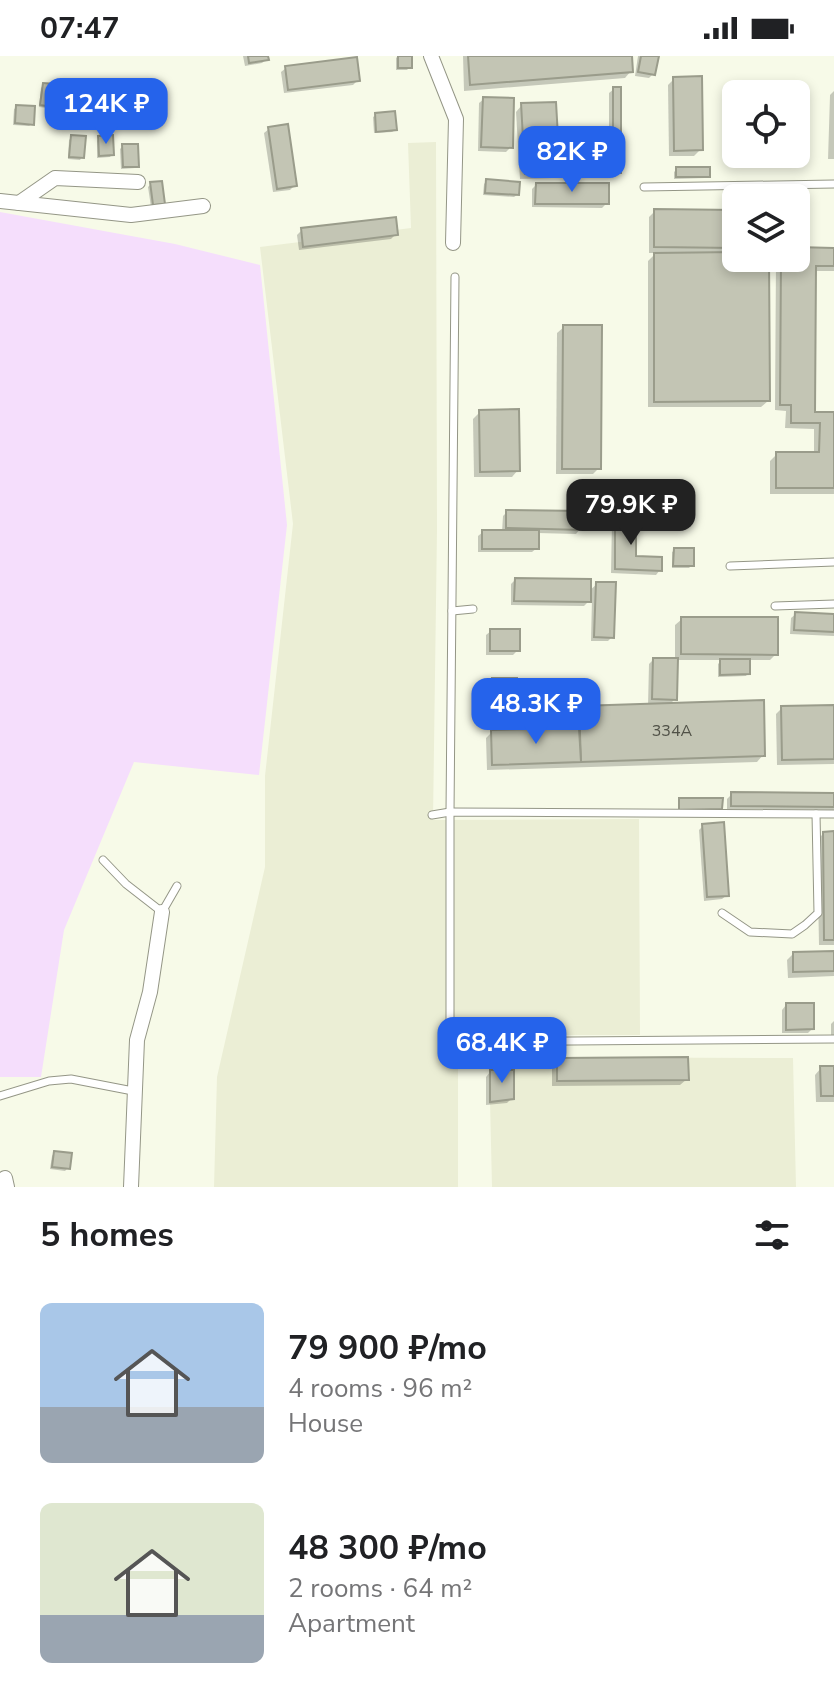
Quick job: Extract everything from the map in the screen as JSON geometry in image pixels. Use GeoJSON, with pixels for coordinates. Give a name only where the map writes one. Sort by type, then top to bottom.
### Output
{"type":"FeatureCollection","features":[{"type":"Feature","properties":{"kind":"street"},"geometry":{"type":"LineString","coordinates":[[431,56],[456,119],[453,243]]}},
{"type":"Feature","properties":{"kind":"street"},"geometry":{"type":"LineString","coordinates":[[19,203],[55,178],[138,182]]}},
{"type":"Feature","properties":{"kind":"street"},"geometry":{"type":"LineString","coordinates":[[0,201],[131,215],[203,206]]}},
{"type":"Feature","properties":{"kind":"street"},"geometry":{"type":"LineString","coordinates":[[131,1187],[137,1040],[150,992],[162,912]]}},
{"type":"Feature","properties":{"kind":"lane"},"geometry":{"type":"LineString","coordinates":[[644,187],[834,184]]}},
{"type":"Feature","properties":{"kind":"lane"},"geometry":{"type":"LineString","coordinates":[[455,277],[450,1042],[834,1039]]}},
{"type":"Feature","properties":{"kind":"lane"},"geometry":{"type":"LineString","coordinates":[[730,566],[834,562]]}},
{"type":"Feature","properties":{"kind":"lane"},"geometry":{"type":"LineString","coordinates":[[775,606],[834,604]]}},
{"type":"Feature","properties":{"kind":"lane"},"geometry":{"type":"LineString","coordinates":[[452,611],[473,609]]}},
{"type":"Feature","properties":{"kind":"lane"},"geometry":{"type":"LineString","coordinates":[[432,815],[450,812],[834,814]]}},
{"type":"Feature","properties":{"kind":"lane"},"geometry":{"type":"LineString","coordinates":[[722,913],[750,932],[792,934],[818,913],[816,814]]}},
{"type":"Feature","properties":{"kind":"lane"},"geometry":{"type":"LineString","coordinates":[[103,860],[126,884],[162,912],[177,886]]}},
{"type":"Feature","properties":{"kind":"lane"},"geometry":{"type":"LineString","coordinates":[[0,1096],[49,1081],[71,1079],[133,1091]]}},
{"type":"Feature","properties":{"kind":"shaded area"},"geometry":{"type":"Polygon","coordinates":[[[436,142],[437,530],[433,820],[639,819],[640,1035],[458,1035],[458,1187],[214,1187],[217,1077],[265,867],[265,776],[293,524],[260,247],[411,228],[408,143],[436,142]]]}},
{"type":"Feature","properties":{"kind":"shaded area"},"geometry":{"type":"Polygon","coordinates":[[[0,212],[175,244],[260,265],[287,525],[259,775],[134,762],[64,930],[41,1077],[0,1077],[0,212]]]}},
{"type":"Feature","properties":{"kind":"shaded area"},"geometry":{"type":"Polygon","coordinates":[[[489,1057],[793,1058],[796,1187],[492,1187],[489,1057]]]}},
{"type":"Feature","properties":{"kind":"building"},"geometry":{"type":"Polygon","coordinates":[[[248,56],[268,56],[269,60],[249,63],[248,56]]]}},
{"type":"Feature","properties":{"kind":"building"},"geometry":{"type":"Polygon","coordinates":[[[398,56],[412,56],[412,68],[398,68],[398,56]]]}},
{"type":"Feature","properties":{"kind":"building"},"geometry":{"type":"Polygon","coordinates":[[[468,56],[632,56],[633,72],[470,85],[468,56]]]}},
{"type":"Feature","properties":{"kind":"building"},"geometry":{"type":"Polygon","coordinates":[[[641,56],[659,56],[655,75],[638,72],[641,56]]]}},
{"type":"Feature","properties":{"kind":"building"},"geometry":{"type":"Polygon","coordinates":[[[357,57],[360,81],[288,90],[285,66],[357,57]]]}},
{"type":"Feature","properties":{"kind":"building"},"geometry":{"type":"Polygon","coordinates":[[[702,76],[703,150],[674,151],[673,77],[702,76]]]}},
{"type":"Feature","properties":{"kind":"building"},"geometry":{"type":"Polygon","coordinates":[[[43,83],[55,84],[52,107],[40,105],[43,83]]]}},
{"type":"Feature","properties":{"kind":"building"},"geometry":{"type":"Polygon","coordinates":[[[613,87],[621,87],[621,173],[613,173],[613,87]]]}},
{"type":"Feature","properties":{"kind":"building"},"geometry":{"type":"Polygon","coordinates":[[[483,97],[514,98],[513,148],[481,147],[483,97]]]}},
{"type":"Feature","properties":{"kind":"building"},"geometry":{"type":"Polygon","coordinates":[[[556,102],[560,172],[525,174],[521,103],[556,102]]]}},
{"type":"Feature","properties":{"kind":"building"},"geometry":{"type":"Polygon","coordinates":[[[16,105],[35,106],[34,125],[15,123],[16,105]]]}},
{"type":"Feature","properties":{"kind":"building"},"geometry":{"type":"Polygon","coordinates":[[[395,111],[397,130],[376,132],[375,113],[395,111]]]}},
{"type":"Feature","properties":{"kind":"building"},"geometry":{"type":"Polygon","coordinates":[[[288,124],[297,186],[277,189],[268,127],[288,124]]]}},
{"type":"Feature","properties":{"kind":"building"},"geometry":{"type":"Polygon","coordinates":[[[71,135],[86,136],[84,158],[69,157],[71,135]]]}},
{"type":"Feature","properties":{"kind":"building"},"geometry":{"type":"Polygon","coordinates":[[[113,135],[114,155],[99,156],[98,136],[113,135]]]}},
{"type":"Feature","properties":{"kind":"building"},"geometry":{"type":"Polygon","coordinates":[[[122,144],[138,144],[139,167],[123,167],[122,144]]]}},
{"type":"Feature","properties":{"kind":"building"},"geometry":{"type":"Polygon","coordinates":[[[676,167],[710,167],[710,177],[676,177],[676,167]]]}},
{"type":"Feature","properties":{"kind":"building"},"geometry":{"type":"Polygon","coordinates":[[[486,179],[520,182],[519,195],[485,193],[486,179]]]}},
{"type":"Feature","properties":{"kind":"building"},"geometry":{"type":"Polygon","coordinates":[[[162,181],[165,204],[153,205],[150,182],[162,181]]]}},
{"type":"Feature","properties":{"kind":"building"},"geometry":{"type":"Polygon","coordinates":[[[536,183],[609,183],[609,204],[535,204],[536,183]]]}},
{"type":"Feature","properties":{"kind":"building"},"geometry":{"type":"Polygon","coordinates":[[[654,209],[722,210],[722,248],[654,247],[654,209]]]}},
{"type":"Feature","properties":{"kind":"building"},"geometry":{"type":"Polygon","coordinates":[[[396,217],[398,235],[303,247],[301,228],[396,217]]]}},
{"type":"Feature","properties":{"kind":"building"},"geometry":{"type":"Polygon","coordinates":[[[810,247],[834,248],[834,266],[816,266],[815,412],[834,412],[834,488],[776,488],[776,452],[819,452],[820,423],[791,423],[791,405],[780,405],[781,272],[810,272],[810,247]]]}},
{"type":"Feature","properties":{"kind":"building"},"geometry":{"type":"Polygon","coordinates":[[[722,252],[722,272],[769,272],[770,401],[654,402],[654,253],[722,252]]]}},
{"type":"Feature","properties":{"kind":"building"},"geometry":{"type":"Polygon","coordinates":[[[563,325],[602,325],[601,469],[562,469],[563,325]]]}},
{"type":"Feature","properties":{"kind":"building"},"geometry":{"type":"Polygon","coordinates":[[[519,409],[520,471],[480,472],[479,410],[519,409]]]}},
{"type":"Feature","properties":{"kind":"building"},"geometry":{"type":"Polygon","coordinates":[[[506,510],[583,511],[582,530],[506,528],[506,510]]]}},
{"type":"Feature","properties":{"kind":"building"},"geometry":{"type":"Polygon","coordinates":[[[615,514],[636,515],[636,556],[662,557],[662,571],[615,569],[615,514]]]}},
{"type":"Feature","properties":{"kind":"building"},"geometry":{"type":"Polygon","coordinates":[[[482,530],[539,530],[539,549],[482,549],[482,530]]]}},
{"type":"Feature","properties":{"kind":"building"},"geometry":{"type":"Polygon","coordinates":[[[674,548],[694,548],[694,566],[673,566],[674,548]]]}},
{"type":"Feature","properties":{"kind":"building"},"geometry":{"type":"Polygon","coordinates":[[[515,578],[591,579],[591,602],[514,601],[515,578]]]}},
{"type":"Feature","properties":{"kind":"building"},"geometry":{"type":"Polygon","coordinates":[[[596,582],[616,582],[614,638],[594,637],[596,582]]]}},
{"type":"Feature","properties":{"kind":"building"},"geometry":{"type":"Polygon","coordinates":[[[795,612],[834,614],[834,632],[794,630],[795,612]]]}},
{"type":"Feature","properties":{"kind":"building"},"geometry":{"type":"Polygon","coordinates":[[[681,617],[778,617],[778,655],[681,654],[681,617]]]}},
{"type":"Feature","properties":{"kind":"building"},"geometry":{"type":"Polygon","coordinates":[[[490,629],[520,629],[520,651],[490,651],[490,629]]]}},
{"type":"Feature","properties":{"kind":"building"},"geometry":{"type":"Polygon","coordinates":[[[653,658],[678,658],[677,700],[652,699],[653,658]]]}},
{"type":"Feature","properties":{"kind":"building"},"geometry":{"type":"Polygon","coordinates":[[[720,659],[750,659],[750,674],[720,675],[720,659]]]}},
{"type":"Feature","properties":{"kind":"building"},"geometry":{"type":"Polygon","coordinates":[[[492,678],[517,678],[518,699],[493,700],[492,678]]]}},
{"type":"Feature","properties":{"kind":"building"},"geometry":{"type":"Polygon","coordinates":[[[764,700],[765,756],[581,762],[579,706],[764,700]]]}},
{"type":"Feature","properties":{"kind":"building"},"geometry":{"type":"Polygon","coordinates":[[[834,705],[834,759],[782,760],[781,706],[834,705]]]}},
{"type":"Feature","properties":{"kind":"building"},"geometry":{"type":"Polygon","coordinates":[[[579,728],[581,762],[492,765],[491,730],[579,728]]]}},
{"type":"Feature","properties":{"kind":"building"},"geometry":{"type":"Polygon","coordinates":[[[731,792],[834,793],[834,807],[731,806],[731,792]]]}},
{"type":"Feature","properties":{"kind":"building"},"geometry":{"type":"Polygon","coordinates":[[[679,798],[723,798],[722,809],[679,810],[679,798]]]}},
{"type":"Feature","properties":{"kind":"building"},"geometry":{"type":"Polygon","coordinates":[[[724,822],[729,896],[707,897],[702,824],[724,822]]]}},
{"type":"Feature","properties":{"kind":"building"},"geometry":{"type":"Polygon","coordinates":[[[834,831],[834,940],[824,940],[823,832],[834,831]]]}},
{"type":"Feature","properties":{"kind":"building"},"geometry":{"type":"Polygon","coordinates":[[[834,951],[834,971],[793,972],[793,952],[834,951]]]}},
{"type":"Feature","properties":{"kind":"building"},"geometry":{"type":"Polygon","coordinates":[[[786,1003],[814,1003],[814,1029],[786,1030],[786,1003]]]}},
{"type":"Feature","properties":{"kind":"building"},"geometry":{"type":"Polygon","coordinates":[[[688,1057],[689,1080],[557,1081],[557,1058],[688,1057]]]}},
{"type":"Feature","properties":{"kind":"building"},"geometry":{"type":"Polygon","coordinates":[[[820,1066],[834,1066],[834,1096],[821,1096],[820,1066]]]}},
{"type":"Feature","properties":{"kind":"building"},"geometry":{"type":"Polygon","coordinates":[[[490,1070],[514,1070],[514,1099],[490,1102],[490,1070]]]}},
{"type":"Feature","properties":{"kind":"building"},"geometry":{"type":"Polygon","coordinates":[[[54,1151],[72,1153],[70,1169],[52,1167],[54,1151]]]}}]}
